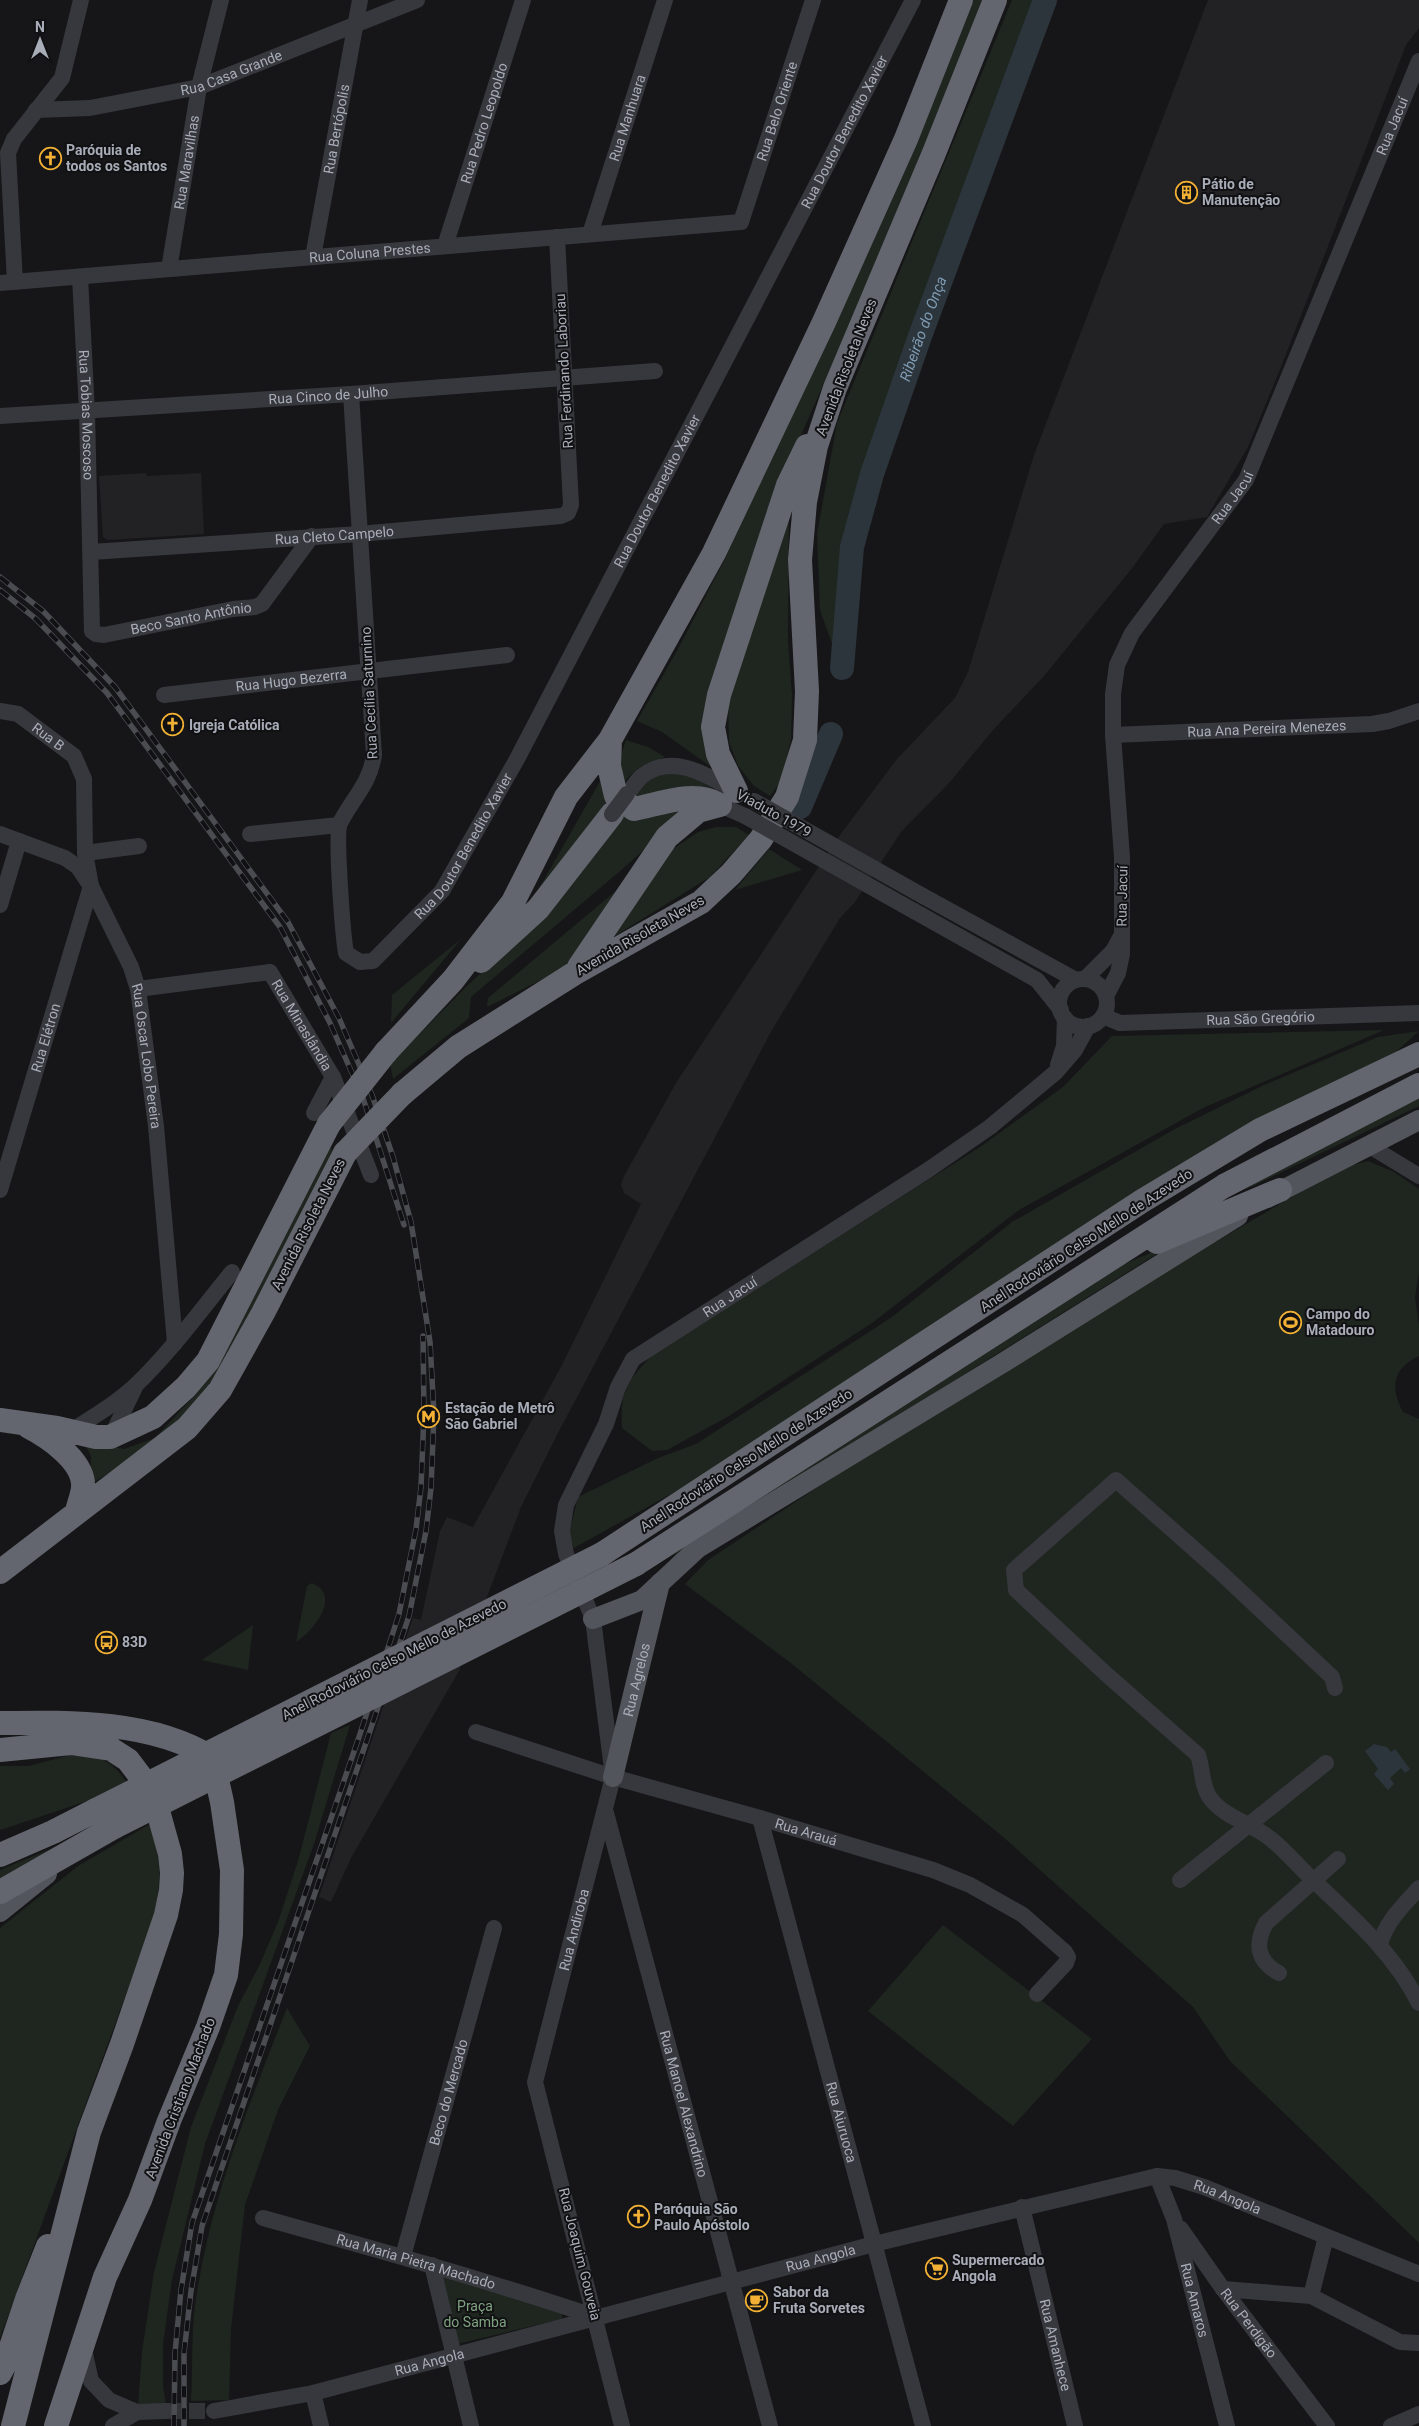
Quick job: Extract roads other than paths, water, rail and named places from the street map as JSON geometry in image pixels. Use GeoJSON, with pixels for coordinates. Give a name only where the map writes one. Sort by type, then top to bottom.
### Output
{"type":"FeatureCollection","features":[{"type":"Feature","properties":{"kind":"highway","name":"Avenida Risoleta Neves"},"geometry":{"type":"LineString","coordinates":[[5,1420],[96,1437],[110,1437],[153,1418],[186,1387],[208,1361],[322,1118],[453,980],[513,902],[566,797],[610,740],[714,553],[820,331],[906,139],[961,0]]}},
{"type":"Feature","properties":{"kind":"highway","name":"Avenida Risoleta Neves"},"geometry":{"type":"LineString","coordinates":[[0,1572],[186,1428],[220,1390],[345,1152],[402,1094],[458,1047],[489,1027],[575,973],[701,902],[731,874],[761,839],[787,797],[805,740],[807,692],[800,560],[805,502],[816,446],[835,388],[934,153],[995,0]]}},
{"type":"Feature","properties":{"kind":"highway"},"geometry":{"type":"LineString","coordinates":[[737,799],[718,754],[713,727],[719,695],[788,485],[835,388]]}},
{"type":"Feature","properties":{"kind":"highway"},"geometry":{"type":"LineString","coordinates":[[610,740],[609,766],[616,796],[634,809],[691,797],[737,799]]}},
{"type":"Feature","properties":{"kind":"highway"},"geometry":{"type":"LineString","coordinates":[[575,973],[667,837],[698,811],[737,799]]}},
{"type":"Feature","properties":{"kind":"highway"},"geometry":{"type":"LineString","coordinates":[[453,980],[485,958],[538,909],[612,814]]}},
{"type":"Feature","properties":{"kind":"highway","name":"Anel Rodoviário Celso Mello de Azevedo"},"geometry":{"type":"LineString","coordinates":[[0,1855],[54,1832],[602,1554],[1142,1201],[1260,1130],[1419,1054]]}},
{"type":"Feature","properties":{"kind":"highway","name":"Anel Rodoviário Celso Mello de Azevedo"},"geometry":{"type":"LineString","coordinates":[[0,1892],[114,1827],[636,1564],[1224,1186],[1419,1085]]}},
{"type":"Feature","properties":{"kind":"highway"},"geometry":{"type":"LineString","coordinates":[[1095,1268],[1280,1190]]}},
{"type":"Feature","properties":{"kind":"highway"},"geometry":{"type":"LineString","coordinates":[[5,1420],[47,1437],[71,1460],[83,1483],[77,1511]]}},
{"type":"Feature","properties":{"kind":"highway","name":"Avenida Cristiano Machado"},"geometry":{"type":"LineString","coordinates":[[0,1723],[76,1723],[107,1726],[181,1740],[212,1758],[222,1802],[232,1870],[231,1934],[226,1974],[208,2027],[169,2121],[140,2200],[105,2277],[56,2426]]}},
{"type":"Feature","properties":{"kind":"highway"},"geometry":{"type":"LineString","coordinates":[[0,1750],[71,1743],[111,1749],[128,1760],[153,1793],[170,1854],[171,1890],[166,1915],[156,1945],[89,2132],[64,2186],[48,2245],[26,2298],[6,2362],[0,2373]]}},
{"type":"Feature","properties":{"kind":"highway"},"geometry":{"type":"LineString","coordinates":[[13,2426],[89,2132]]}},
{"type":"Feature","properties":{"kind":"main road"},"geometry":{"type":"LineString","coordinates":[[593,1619],[642,1600],[704,1544],[1001,1364],[1280,1190],[1419,1120]]}},
{"type":"Feature","properties":{"kind":"main road","name":"Rua Agrelos"},"geometry":{"type":"LineString","coordinates":[[613,1777],[660,1583]]}},
{"type":"Feature","properties":{"kind":"main road","name":"Anel Rodoviário Celso Mello de Azevedo"},"geometry":{"type":"LineString","coordinates":[[0,1844],[54,1832]]}},
{"type":"Feature","properties":{"kind":"main road","name":"Anel Rodoviário Celso Mello de Azevedo"},"geometry":{"type":"LineString","coordinates":[[0,1912],[84,1844]]}},
{"type":"Feature","properties":{"kind":"street"},"geometry":{"type":"LineString","coordinates":[[8,282],[4,151],[62,78],[81,0]]}},
{"type":"Feature","properties":{"kind":"street","name":"Rua Maravilhas"},"geometry":{"type":"LineString","coordinates":[[169,269],[199,87],[221,0]]}},
{"type":"Feature","properties":{"kind":"street","name":"Rua Bertópolis"},"geometry":{"type":"LineString","coordinates":[[313,257],[354,24],[360,0]]}},
{"type":"Feature","properties":{"kind":"street","name":"Rua Casa Grande"},"geometry":{"type":"LineString","coordinates":[[36,110],[90,108],[199,87],[297,50],[354,24],[417,0]]}},
{"type":"Feature","properties":{"kind":"street","name":"Rua Pedro Leopoldo"},"geometry":{"type":"LineString","coordinates":[[445,246],[523,0]]}},
{"type":"Feature","properties":{"kind":"street","name":"Rua Manhuara"},"geometry":{"type":"LineString","coordinates":[[590,234],[665,0]]}},
{"type":"Feature","properties":{"kind":"street","name":"Rua Belo Oriente"},"geometry":{"type":"LineString","coordinates":[[741,222],[813,0]]}},
{"type":"Feature","properties":{"kind":"street","name":"Rua Doutor Benedito Xavier"},"geometry":{"type":"LineString","coordinates":[[339,825],[342,934],[346,953],[360,962],[373,961],[442,891],[513,768],[913,0]]}},
{"type":"Feature","properties":{"kind":"street","name":"Rua Jacuí"},"geometry":{"type":"LineString","coordinates":[[1106,996],[1118,973],[1122,954],[1122,857],[1113,735],[1113,694],[1117,665],[1132,633],[1246,480],[1419,61]]}},
{"type":"Feature","properties":{"kind":"street","name":"Rua Coluna Prestes"},"geometry":{"type":"LineString","coordinates":[[8,282],[741,222]]}},
{"type":"Feature","properties":{"kind":"street","name":"Rua Ferdinando Laboriau"},"geometry":{"type":"LineString","coordinates":[[557,237],[571,505]]}},
{"type":"Feature","properties":{"kind":"street","name":"Rua Tobias Moscoso"},"geometry":{"type":"LineString","coordinates":[[80,276],[87,411],[91,552]]}},
{"type":"Feature","properties":{"kind":"street","name":"Rua Cinco de Julho"},"geometry":{"type":"LineString","coordinates":[[0,416],[351,394],[563,377],[655,372]]}},
{"type":"Feature","properties":{"kind":"street","name":"Rua Cecília Saturnino"},"geometry":{"type":"LineString","coordinates":[[339,825],[372,773],[374,755],[351,394]]}},
{"type":"Feature","properties":{"kind":"street","name":"Rua Cleto Campelo"},"geometry":{"type":"LineString","coordinates":[[91,552],[359,534],[561,516],[568,513],[571,505]]}},
{"type":"Feature","properties":{"kind":"street","name":"Beco Santo Antônio"},"geometry":{"type":"LineString","coordinates":[[91,552],[92,631],[96,634],[104,635],[150,627],[183,618],[255,607],[262,604],[312,536]]}},
{"type":"Feature","properties":{"kind":"street","name":"Rua Hugo Bezerra"},"geometry":{"type":"LineString","coordinates":[[164,696],[507,655]]}},
{"type":"Feature","properties":{"kind":"street","name":"Rua B"},"geometry":{"type":"LineString","coordinates":[[0,711],[18,714],[74,756],[84,780]]}},
{"type":"Feature","properties":{"kind":"street","name":"Rua Ana Pereira Menezes"},"geometry":{"type":"LineString","coordinates":[[1113,735],[1372,724],[1389,721],[1419,711]]}},
{"type":"Feature","properties":{"kind":"street","name":"Viaduto 1979"},"geometry":{"type":"LineString","coordinates":[[612,814],[641,777],[654,768],[674,766],[696,770],[737,799],[1081,980]]}},
{"type":"Feature","properties":{"kind":"street","name":"Rua Oscar Lobo Pereira"},"geometry":{"type":"LineString","coordinates":[[84,780],[85,853],[91,886],[131,967],[138,988],[156,1126],[174,1343]]}},
{"type":"Feature","properties":{"kind":"street","name":"Viaduto 1979"},"geometry":{"type":"LineString","coordinates":[[737,799],[745,816],[1037,980],[1063,1014]]}},
{"type":"Feature","properties":{"kind":"street"},"geometry":{"type":"LineString","coordinates":[[250,834],[339,825]]}},
{"type":"Feature","properties":{"kind":"street"},"geometry":{"type":"LineString","coordinates":[[0,834],[65,858],[78,867],[91,886]]}},
{"type":"Feature","properties":{"kind":"street"},"geometry":{"type":"LineString","coordinates":[[0,905],[19,840]]}},
{"type":"Feature","properties":{"kind":"street"},"geometry":{"type":"LineString","coordinates":[[85,853],[139,846]]}},
{"type":"Feature","properties":{"kind":"street","name":"Rua Elétron"},"geometry":{"type":"LineString","coordinates":[[0,1190],[91,886]]}},
{"type":"Feature","properties":{"kind":"street","name":"Rua Jacuí"},"geometry":{"type":"LineString","coordinates":[[1081,980],[1113,951],[1121,936]]}},
{"type":"Feature","properties":{"kind":"street","name":"Rua Minaslândia"},"geometry":{"type":"LineString","coordinates":[[138,988],[270,972],[333,1077],[371,1175]]}},
{"type":"Feature","properties":{"kind":"street"},"geometry":{"type":"LineString","coordinates":[[1056,1072],[1064,1046],[1063,1014],[1060,995],[1064,989],[1081,980],[1098,984],[1106,996],[1107,1006],[1103,1016],[1096,1023],[1088,1026],[1071,1023],[1063,1014]]}},
{"type":"Feature","properties":{"kind":"street","name":"Rua São Gregório"},"geometry":{"type":"LineString","coordinates":[[1103,1016],[1120,1023],[1419,1013]]}},
{"type":"Feature","properties":{"kind":"street","name":"Rua Jacuí"},"geometry":{"type":"LineString","coordinates":[[593,1619],[566,1554],[562,1531],[566,1505],[606,1424],[618,1387],[633,1359],[936,1164],[990,1127],[1056,1072],[1075,1050],[1088,1026]]}},
{"type":"Feature","properties":{"kind":"street"},"geometry":{"type":"LineString","coordinates":[[322,1118],[333,1077]]}},
{"type":"Feature","properties":{"kind":"street"},"geometry":{"type":"LineString","coordinates":[[1368,1145],[1419,1176]]}},
{"type":"Feature","properties":{"kind":"street"},"geometry":{"type":"LineString","coordinates":[[64,1430],[110,1406],[136,1385],[174,1343],[232,1272]]}},
{"type":"Feature","properties":{"kind":"street"},"geometry":{"type":"LineString","coordinates":[[110,1437],[122,1417],[136,1385]]}},
{"type":"Feature","properties":{"kind":"street"},"geometry":{"type":"LineString","coordinates":[[1335,1688],[1332,1677],[1219,1571],[1116,1480],[1014,1570],[1016,1590],[1105,1673],[1198,1755],[1202,1766],[1203,1781],[1209,1796],[1219,1809],[1248,1824],[1272,1840],[1314,1881],[1336,1899],[1380,1945],[1408,1981],[1419,2003]]}},
{"type":"Feature","properties":{"kind":"street"},"geometry":{"type":"LineString","coordinates":[[593,1619],[613,1777]]}},
{"type":"Feature","properties":{"kind":"street","name":"Rua Arauá"},"geometry":{"type":"LineString","coordinates":[[476,1732],[613,1777],[760,1818],[933,1870],[970,1885],[1023,1915],[1065,1952],[1068,1957],[1066,1963],[1037,1994]]}},
{"type":"Feature","properties":{"kind":"street"},"geometry":{"type":"LineString","coordinates":[[1180,1880],[1326,1763]]}},
{"type":"Feature","properties":{"kind":"street","name":"Rua Andiroba"},"geometry":{"type":"LineString","coordinates":[[536,2082],[606,1811],[613,1777]]}},
{"type":"Feature","properties":{"kind":"street","name":"Rua Manoel Alexandrino"},"geometry":{"type":"LineString","coordinates":[[606,1811],[770,2426]]}},
{"type":"Feature","properties":{"kind":"street","name":"Rua Aiuruoca"},"geometry":{"type":"LineString","coordinates":[[760,1818],[923,2426]]}},
{"type":"Feature","properties":{"kind":"street"},"geometry":{"type":"LineString","coordinates":[[1279,1973],[1266,1966],[1260,1950],[1261,1932],[1266,1923],[1338,1859]]}},
{"type":"Feature","properties":{"kind":"street"},"geometry":{"type":"LineString","coordinates":[[1380,1945],[1382,1934],[1388,1925],[1419,1888]]}},
{"type":"Feature","properties":{"kind":"street","name":"Beco do Mercado"},"geometry":{"type":"LineString","coordinates":[[403,2256],[494,1928]]}},
{"type":"Feature","properties":{"kind":"street","name":"Rua Joaquim Gouveia"},"geometry":{"type":"LineString","coordinates":[[536,2082],[622,2426]]}},
{"type":"Feature","properties":{"kind":"street","name":"Rua Angola"},"geometry":{"type":"LineString","coordinates":[[214,2411],[313,2393],[874,2244],[1157,2176],[1175,2178],[1204,2187],[1419,2274]]}},
{"type":"Feature","properties":{"kind":"street","name":"Rua Amaros"},"geometry":{"type":"LineString","coordinates":[[1157,2176],[1174,2219],[1227,2426]]}},
{"type":"Feature","properties":{"kind":"street","name":"Rua Amanhece"},"geometry":{"type":"LineString","coordinates":[[1022,2207],[1075,2426]]}},
{"type":"Feature","properties":{"kind":"street","name":"Rua Maria Pietra Machado"},"geometry":{"type":"LineString","coordinates":[[263,2218],[403,2256],[505,2287],[596,2318]]}},
{"type":"Feature","properties":{"kind":"street","name":"Rua Perdigão"},"geometry":{"type":"LineString","coordinates":[[1174,2219],[1222,2289],[1327,2426]]}},
{"type":"Feature","properties":{"kind":"street"},"geometry":{"type":"LineString","coordinates":[[1311,2296],[1326,2237]]}},
{"type":"Feature","properties":{"kind":"street"},"geometry":{"type":"LineString","coordinates":[[432,2265],[470,2426]]}},
{"type":"Feature","properties":{"kind":"street"},"geometry":{"type":"LineString","coordinates":[[1222,2289],[1311,2296],[1400,2342],[1419,2344]]}},
{"type":"Feature","properties":{"kind":"street"},"geometry":{"type":"LineString","coordinates":[[83,2343],[91,2381],[109,2400],[137,2412],[165,2411]]}},
{"type":"Feature","properties":{"kind":"street"},"geometry":{"type":"LineString","coordinates":[[313,2393],[321,2426]]}},
{"type":"Feature","properties":{"kind":"street"},"geometry":{"type":"LineString","coordinates":[[113,2426],[137,2412]]}},
{"type":"Feature","properties":{"kind":"street"},"geometry":{"type":"LineString","coordinates":[[1391,2426],[1419,2414]]}},
{"type":"Feature","properties":{"kind":"waterway","name":"Ribeirão do Onça"},"geometry":{"type":"LineString","coordinates":[[842,668],[852,547],[872,474],[919,339],[1045,0]]}},
{"type":"Feature","properties":{"kind":"waterway","name":"Ribeirão do Onça"},"geometry":{"type":"LineString","coordinates":[[800,807],[831,734]]}},
{"type":"Feature","properties":{"kind":"tunnel"},"geometry":{"type":"LineString","coordinates":[[165,2411],[214,2411]]}},
{"type":"Feature","properties":{"kind":"railway"},"geometry":{"type":"LineString","coordinates":[[0,577],[43,611],[115,687],[288,922],[339,1018],[372,1095],[393,1157],[411,1222],[430,1342],[434,1414],[431,1488],[426,1531],[409,1616],[202,2226],[191,2291],[184,2353],[184,2426]]}},
{"type":"Feature","properties":{"kind":"railway"},"geometry":{"type":"LineString","coordinates":[[0,590],[36,619],[107,693],[280,927],[330,1023],[363,1098],[404,1225]]}},
{"type":"Feature","properties":{"kind":"railway"},"geometry":{"type":"LineString","coordinates":[[174,2426],[175,2353],[181,2290],[192,2223],[359,1737],[399,1614],[416,1529],[421,1487],[424,1414],[423,1336]]}},
{"type":"Feature","properties":{"kind":"place","name":"Paróquia de todos os Santos"},"geometry":{"type":"Point","coordinates":[50,158]}},
{"type":"Feature","properties":{"kind":"place","name":"Pátio de Manutenção"},"geometry":{"type":"Point","coordinates":[1186,192]}},
{"type":"Feature","properties":{"kind":"place","name":"Igreja Católica"},"geometry":{"type":"Point","coordinates":[173,725]}},
{"type":"Feature","properties":{"kind":"place","name":"Campo do Matadouro"},"geometry":{"type":"Point","coordinates":[1290,1322]}},
{"type":"Feature","properties":{"kind":"place","name":"Estação de Metrô São Gabriel"},"geometry":{"type":"Point","coordinates":[429,1416]}},
{"type":"Feature","properties":{"kind":"place","name":"83D"},"geometry":{"type":"Point","coordinates":[106,1642]}},
{"type":"Feature","properties":{"kind":"place","name":"Paróquia São Paulo Apóstolo"},"geometry":{"type":"Point","coordinates":[638,2217]}},
{"type":"Feature","properties":{"kind":"place","name":"Supermercado Angola"},"geometry":{"type":"Point","coordinates":[936,2268]}},
{"type":"Feature","properties":{"kind":"place","name":"Sabor da Fruta Sorvetes"},"geometry":{"type":"Point","coordinates":[757,2300]}},
{"type":"Feature","properties":{"kind":"park label","name":"Praça do Samba"},"geometry":{"type":"Point","coordinates":[475,2314]}}]}
